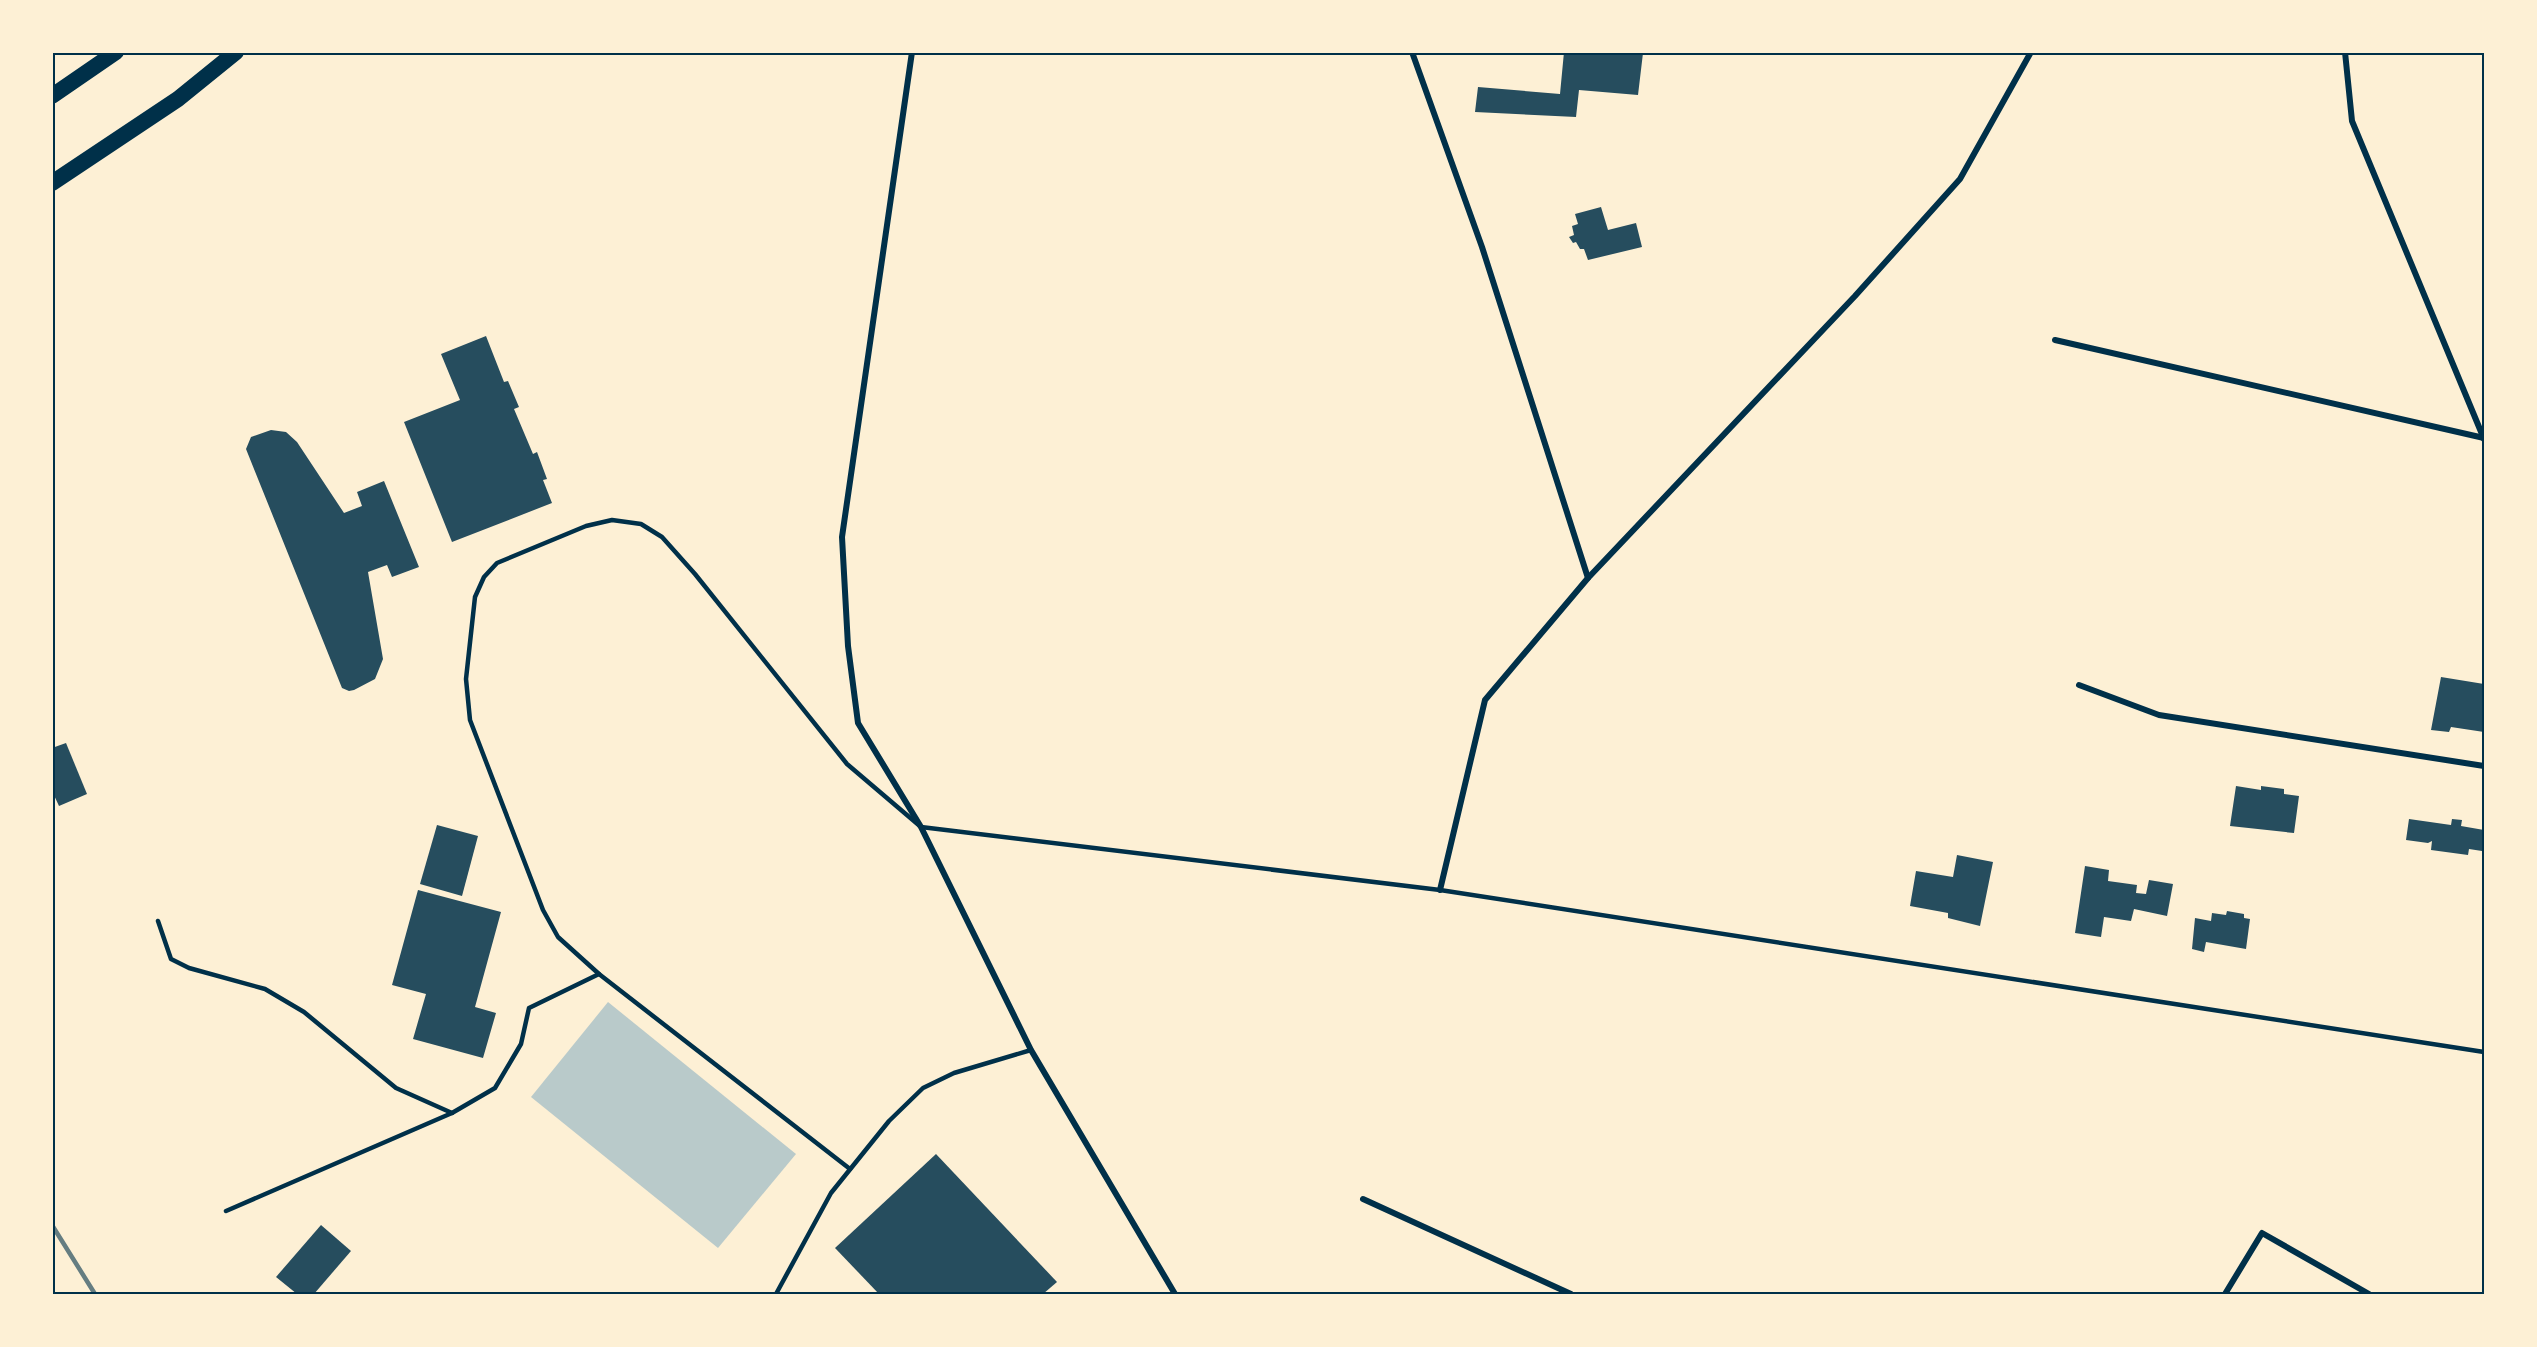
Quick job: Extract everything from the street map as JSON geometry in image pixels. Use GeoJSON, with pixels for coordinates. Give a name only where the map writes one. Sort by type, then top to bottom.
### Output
{"type":"FeatureCollection","features":[{"type":"Feature","properties":{"kind":"highway"},"geometry":{"type":"LineString","coordinates":[[52,96],[116,52]]}},
{"type":"Feature","properties":{"kind":"highway"},"geometry":{"type":"LineString","coordinates":[[52,183],[178,99],[236,52]]}},
{"type":"Feature","properties":{"kind":"street"},"geometry":{"type":"LineString","coordinates":[[912,52],[842,537],[848,646],[858,723],[921,827],[1032,1050],[1175,1294]]}},
{"type":"Feature","properties":{"kind":"street"},"geometry":{"type":"LineString","coordinates":[[1412,52],[1482,247],[1588,578]]}},
{"type":"Feature","properties":{"kind":"street"},"geometry":{"type":"LineString","coordinates":[[1440,890],[1485,700],[1588,578],[1855,296],[1960,178],[2031,52]]}},
{"type":"Feature","properties":{"kind":"street"},"geometry":{"type":"LineString","coordinates":[[2345,52],[2352,121],[2484,439]]}},
{"type":"Feature","properties":{"kind":"street"},"geometry":{"type":"LineString","coordinates":[[2055,340],[2484,439]]}},
{"type":"Feature","properties":{"kind":"street"},"geometry":{"type":"LineString","coordinates":[[2079,685],[2160,715],[2484,766]]}},
{"type":"Feature","properties":{"kind":"street"},"geometry":{"type":"LineString","coordinates":[[1363,1199],[1571,1294]]}},
{"type":"Feature","properties":{"kind":"street"},"geometry":{"type":"LineString","coordinates":[[2225,1294],[2262,1233],[2369,1294]]}},
{"type":"Feature","properties":{"kind":"lane"},"geometry":{"type":"LineString","coordinates":[[850,1169],[599,974],[558,937],[543,910],[470,720],[466,679],[475,597],[483,577],[497,563],[586,526],[612,520],[641,524],[662,537],[695,574],[847,764],[921,827],[1440,890],[2484,1052]]}},
{"type":"Feature","properties":{"kind":"lane"},"geometry":{"type":"LineString","coordinates":[[158,921],[171,959],[189,968],[265,989],[304,1012],[396,1088],[452,1113]]}},
{"type":"Feature","properties":{"kind":"lane"},"geometry":{"type":"LineString","coordinates":[[226,1211],[452,1113],[495,1088],[521,1044],[530,1008],[599,974]]}},
{"type":"Feature","properties":{"kind":"lane"},"geometry":{"type":"LineString","coordinates":[[776,1294],[831,1193],[889,1121],[923,1088],[954,1073],[1032,1050]]}},
{"type":"Feature","properties":{"kind":"shaded area"},"geometry":{"type":"Polygon","coordinates":[[[608,1002],[796,1154],[718,1248],[531,1097],[608,1002]]]}},
{"type":"Feature","properties":{"kind":"building"},"geometry":{"type":"Polygon","coordinates":[[[1564,52],[1643,53],[1638,95],[1579,90],[1576,117],[1475,112],[1478,87],[1560,94],[1564,52]]]}},
{"type":"Feature","properties":{"kind":"building"},"geometry":{"type":"Polygon","coordinates":[[[1601,207],[1608,230],[1636,223],[1642,247],[1588,260],[1584,249],[1580,249],[1569,237],[1574,235],[1572,226],[1578,224],[1575,214],[1601,207]]]}},
{"type":"Feature","properties":{"kind":"building"},"geometry":{"type":"Polygon","coordinates":[[[486,336],[504,382],[508,381],[519,407],[514,409],[533,454],[537,452],[547,479],[543,480],[552,503],[452,542],[404,422],[460,400],[441,354],[486,336]]]}},
{"type":"Feature","properties":{"kind":"building"},"geometry":{"type":"Polygon","coordinates":[[[271,430],[286,432],[297,442],[344,513],[362,506],[357,492],[384,481],[419,567],[392,577],[387,565],[368,572],[383,659],[375,679],[354,690],[349,691],[342,688],[246,449],[251,437],[271,430]]]}},
{"type":"Feature","properties":{"kind":"building"},"geometry":{"type":"Polygon","coordinates":[[[2441,677],[2484,684],[2484,732],[2451,727],[2449,732],[2431,730],[2441,677]]]}},
{"type":"Feature","properties":{"kind":"building"},"geometry":{"type":"Polygon","coordinates":[[[66,743],[87,794],[59,806],[52,791],[52,748],[66,743]]]}},
{"type":"Feature","properties":{"kind":"building"},"geometry":{"type":"Polygon","coordinates":[[[2236,786],[2261,790],[2261,786],[2284,789],[2284,794],[2299,796],[2294,833],[2230,826],[2236,786]]]}},
{"type":"Feature","properties":{"kind":"building"},"geometry":{"type":"Polygon","coordinates":[[[2409,819],[2451,825],[2452,819],[2462,820],[2461,826],[2484,830],[2482,851],[2469,849],[2468,855],[2431,850],[2432,841],[2428,843],[2406,840],[2409,819]]]}},
{"type":"Feature","properties":{"kind":"building"},"geometry":{"type":"Polygon","coordinates":[[[437,825],[478,836],[462,896],[420,884],[437,825]]]}},
{"type":"Feature","properties":{"kind":"building"},"geometry":{"type":"Polygon","coordinates":[[[1957,855],[1993,862],[1980,926],[1948,918],[1948,913],[1910,906],[1916,871],[1953,877],[1957,855]]]}},
{"type":"Feature","properties":{"kind":"building"},"geometry":{"type":"Polygon","coordinates":[[[2085,866],[2109,870],[2108,881],[2137,885],[2136,893],[2146,894],[2149,880],[2173,884],[2167,916],[2134,909],[2131,921],[2104,917],[2101,937],[2075,933],[2085,866]]]}},
{"type":"Feature","properties":{"kind":"building"},"geometry":{"type":"Polygon","coordinates":[[[418,890],[501,912],[475,1007],[496,1013],[483,1058],[413,1039],[426,994],[392,985],[418,890]]]}},
{"type":"Feature","properties":{"kind":"building"},"geometry":{"type":"Polygon","coordinates":[[[2227,911],[2244,914],[2244,918],[2250,919],[2246,949],[2206,942],[2204,952],[2192,949],[2195,918],[2211,921],[2212,913],[2226,915],[2227,911]]]}},
{"type":"Feature","properties":{"kind":"building"},"geometry":{"type":"Polygon","coordinates":[[[936,1154],[1057,1282],[1043,1294],[879,1294],[835,1248],[936,1154]]]}},
{"type":"Feature","properties":{"kind":"building"},"geometry":{"type":"Polygon","coordinates":[[[321,1225],[351,1251],[314,1294],[297,1294],[276,1277],[321,1225]]]}},
{"type":"Feature","properties":{"kind":"railway"},"geometry":{"type":"LineString","coordinates":[[52,1225],[95,1294]]}}]}
